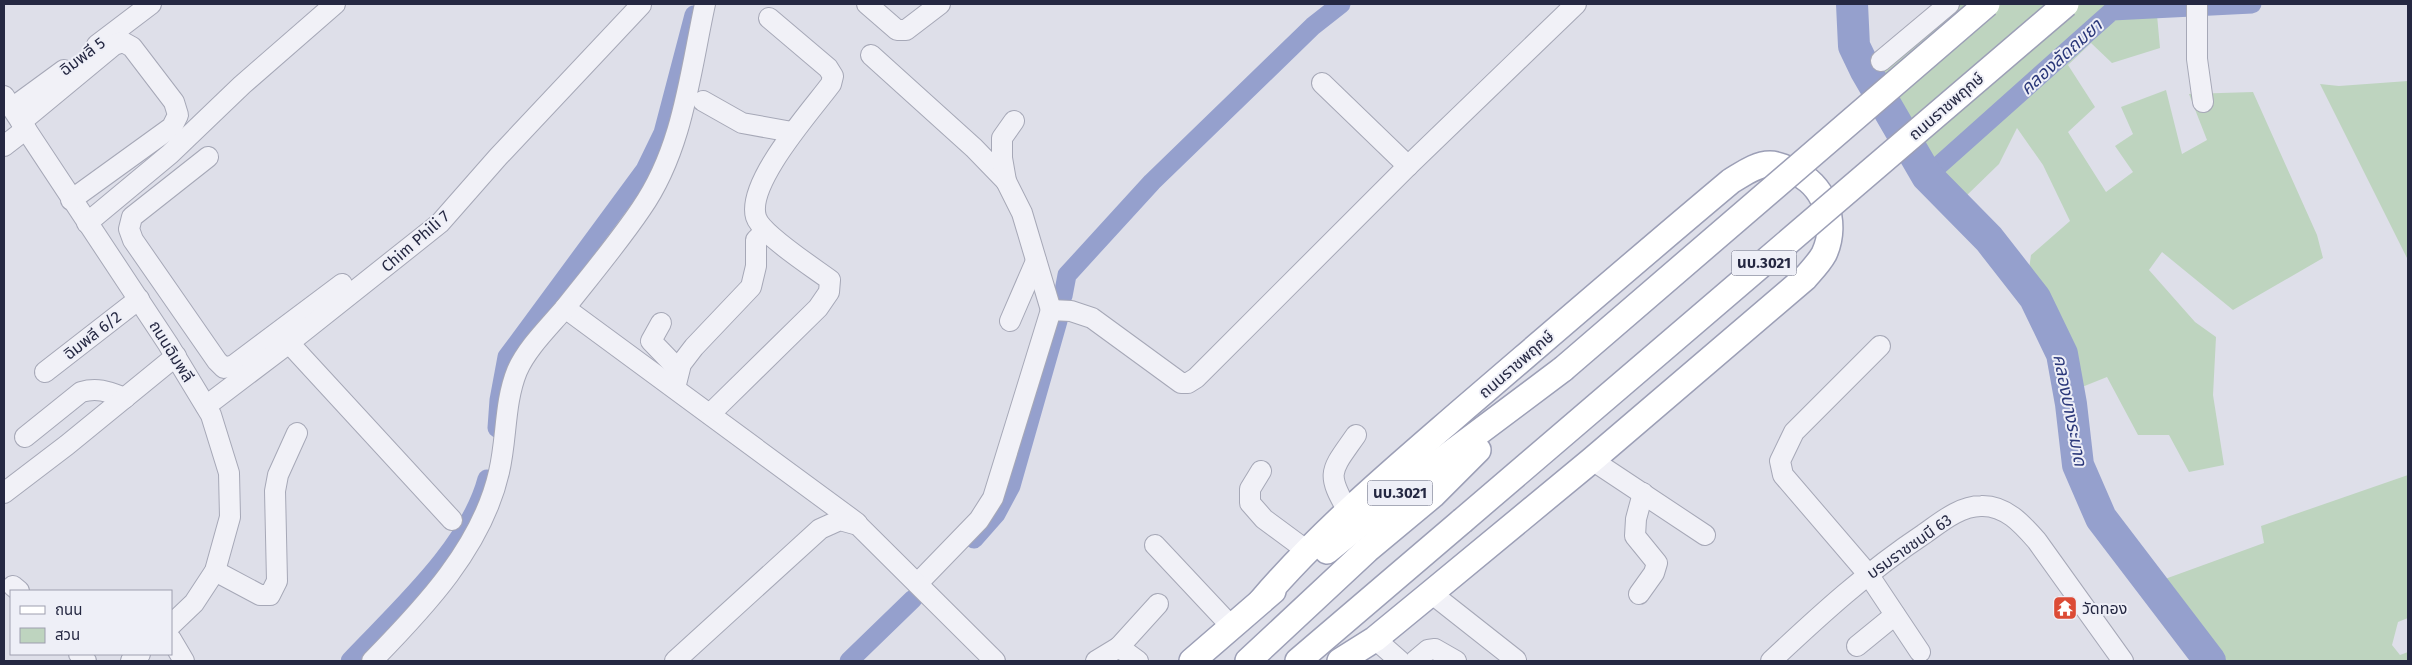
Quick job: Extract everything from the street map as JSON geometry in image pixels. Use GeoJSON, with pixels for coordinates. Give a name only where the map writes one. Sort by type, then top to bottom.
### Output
{"type":"FeatureCollection","features":[{"type":"Feature","properties":{"kind":"main road","name":"ถนนราชพฤกษ์"},"geometry":{"type":"LineString","coordinates":[[1192,661],[1261,601],[1329,550],[1411,483],[1541,388],[1987,4]]}},
{"type":"Feature","properties":{"kind":"main road","name":"ถนนราชพฤกษ์"},"geometry":{"type":"LineString","coordinates":[[1298,661],[2066,4]]}},
{"type":"Feature","properties":{"kind":"main road","name":"ถนนราชพฤกษ์"},"geometry":{"type":"LineString","coordinates":[[1261,601],[1306,550],[1348,511],[1591,298],[1731,181],[1753,168],[1770,164],[1804,175],[1815,185],[1823,196],[1829,218],[1830,235],[1825,252],[1817,266],[1592,460],[1375,639],[1340,661]]}},
{"type":"Feature","properties":{"kind":"main road"},"geometry":{"type":"LineString","coordinates":[[1248,661],[1367,550],[1433,495],[1541,388]]}},
{"type":"Feature","properties":{"kind":"street","name":"ฉิมพลี 5"},"geometry":{"type":"LineString","coordinates":[[16,114],[151,4]]}},
{"type":"Feature","properties":{"kind":"street"},"geometry":{"type":"LineString","coordinates":[[87,223],[170,154],[242,85],[335,4]]}},
{"type":"Feature","properties":{"kind":"street"},"geometry":{"type":"LineString","coordinates":[[372,661],[417,616],[455,565],[486,515],[499,472],[510,394],[518,370],[540,338],[642,208],[667,164],[680,122],[704,4]]}},
{"type":"Feature","properties":{"kind":"street"},"geometry":{"type":"LineString","coordinates":[[868,4],[896,30],[906,30],[940,4]]}},
{"type":"Feature","properties":{"kind":"street"},"geometry":{"type":"LineString","coordinates":[[1050,310],[1071,311],[1092,318],[1106,326],[1166,374],[1181,383],[1188,383],[1196,378],[1408,166],[1576,4]]}},
{"type":"Feature","properties":{"kind":"street"},"geometry":{"type":"LineString","coordinates":[[1881,62],[1949,4]]}},
{"type":"Feature","properties":{"kind":"street","name":"Chim Phili 7"},"geometry":{"type":"LineString","coordinates":[[206,406],[289,343],[440,223],[498,157],[641,5]]}},
{"type":"Feature","properties":{"kind":"street"},"geometry":{"type":"LineString","coordinates":[[2197,14],[2197,59],[2203,102]]}},
{"type":"Feature","properties":{"kind":"street"},"geometry":{"type":"LineString","coordinates":[[710,414],[818,308],[829,292],[830,280],[765,231],[756,218],[754,202],[763,181],[792,132],[832,84],[833,76],[828,68],[769,18]]}},
{"type":"Feature","properties":{"kind":"street"},"geometry":{"type":"LineString","coordinates":[[4,146],[16,114],[114,45],[123,42],[132,47],[174,102],[178,115],[172,126],[71,200]]}},
{"type":"Feature","properties":{"kind":"street"},"geometry":{"type":"LineString","coordinates":[[871,55],[974,148],[1006,181]]}},
{"type":"Feature","properties":{"kind":"street"},"geometry":{"type":"LineString","coordinates":[[1322,83],[1408,166]]}},
{"type":"Feature","properties":{"kind":"street"},"geometry":{"type":"LineString","coordinates":[[702,101],[742,123],[792,132]]}},
{"type":"Feature","properties":{"kind":"street","name":"ถนนฉิมพลี"},"geometry":{"type":"LineString","coordinates":[[16,114],[71,200],[139,299],[206,406],[211,415],[229,473],[230,517],[215,571],[194,603],[172,624]]}},
{"type":"Feature","properties":{"kind":"street"},"geometry":{"type":"LineString","coordinates":[[918,583],[979,520],[993,498],[1050,310],[1022,213],[1006,181],[1002,158],[1002,138],[1014,121]]}},
{"type":"Feature","properties":{"kind":"street"},"geometry":{"type":"LineString","coordinates":[[208,157],[132,216],[129,229],[134,240],[217,361],[224,368],[234,366],[342,284]]}},
{"type":"Feature","properties":{"kind":"street"},"geometry":{"type":"LineString","coordinates":[[102,245],[129,229]]}},
{"type":"Feature","properties":{"kind":"street"},"geometry":{"type":"LineString","coordinates":[[677,379],[694,347],[751,287],[756,266],[756,240],[765,231]]}},
{"type":"Feature","properties":{"kind":"street"},"geometry":{"type":"LineString","coordinates":[[1010,321],[1036,261]]}},
{"type":"Feature","properties":{"kind":"street","name":"ฉิมพลี 6/2"},"geometry":{"type":"LineString","coordinates":[[45,372],[139,299]]}},
{"type":"Feature","properties":{"kind":"street"},"geometry":{"type":"LineString","coordinates":[[565,308],[677,379]]}},
{"type":"Feature","properties":{"kind":"street"},"geometry":{"type":"LineString","coordinates":[[661,323],[651,341],[677,379],[710,414],[858,525],[918,583],[989,659]]}},
{"type":"Feature","properties":{"kind":"street"},"geometry":{"type":"LineString","coordinates":[[289,343],[452,520]]}},
{"type":"Feature","properties":{"kind":"street"},"geometry":{"type":"LineString","coordinates":[[1880,346],[1794,432],[1780,461],[1783,475],[1868,574],[1920,652]]}},
{"type":"Feature","properties":{"kind":"street"},"geometry":{"type":"LineString","coordinates":[[4,493],[176,356]]}},
{"type":"Feature","properties":{"kind":"street"},"geometry":{"type":"LineString","coordinates":[[25,437],[81,392],[91,389],[104,390],[125,398]]}},
{"type":"Feature","properties":{"kind":"street"},"geometry":{"type":"LineString","coordinates":[[215,571],[260,595],[270,594],[274,590],[277,581],[275,491],[278,475],[297,433]]}},
{"type":"Feature","properties":{"kind":"street"},"geometry":{"type":"LineString","coordinates":[[1348,511],[1334,487],[1333,475],[1338,461],[1356,436]]}},
{"type":"Feature","properties":{"kind":"street"},"geometry":{"type":"LineString","coordinates":[[1592,460],[1705,535]]}},
{"type":"Feature","properties":{"kind":"street"},"geometry":{"type":"LineString","coordinates":[[1261,471],[1250,489],[1250,503],[1264,519],[1306,550]]}},
{"type":"Feature","properties":{"kind":"street"},"geometry":{"type":"LineString","coordinates":[[1639,594],[1654,573],[1657,563],[1635,536],[1636,519],[1643,493]]}},
{"type":"Feature","properties":{"kind":"street","name":"บรมราชชนนี 63"},"geometry":{"type":"LineString","coordinates":[[1772,661],[1868,574],[1949,516],[1966,508],[1982,506],[2004,511],[2022,524],[2038,541],[2122,661]]}},
{"type":"Feature","properties":{"kind":"street"},"geometry":{"type":"LineString","coordinates":[[675,661],[820,529],[840,520],[858,525]]}},
{"type":"Feature","properties":{"kind":"street"},"geometry":{"type":"LineString","coordinates":[[1155,545],[1231,626]]}},
{"type":"Feature","properties":{"kind":"street"},"geometry":{"type":"LineString","coordinates":[[1431,593],[1516,660]]}},
{"type":"Feature","properties":{"kind":"street"},"geometry":{"type":"LineString","coordinates":[[1096,661],[1119,647],[1158,604]]}},
{"type":"Feature","properties":{"kind":"street"},"geometry":{"type":"LineString","coordinates":[[1857,646],[1895,616]]}},
{"type":"Feature","properties":{"kind":"street"},"geometry":{"type":"LineString","coordinates":[[1375,639],[1400,661]]}},
{"type":"Feature","properties":{"kind":"street"},"geometry":{"type":"LineString","coordinates":[[172,641],[184,661]]}},
{"type":"Feature","properties":{"kind":"street"},"geometry":{"type":"LineString","coordinates":[[1119,647],[1138,661]]}},
{"type":"Feature","properties":{"kind":"street"},"geometry":{"type":"LineString","coordinates":[[1415,661],[1428,650],[1436,649],[1456,661]]}},
{"type":"Feature","properties":{"kind":"green space"},"geometry":{"type":"Polygon","coordinates":[[[1959,4],[2156,4],[2160,48],[2112,63],[2091,43],[2068,65],[2095,107],[2068,132],[2106,192],[2133,172],[2115,146],[2133,134],[2121,107],[2166,90],[2182,154],[2207,140],[2189,94],[2253,92],[2317,235],[2323,258],[2233,310],[2162,252],[2149,270],[2195,322],[2216,337],[2213,395],[2224,465],[2189,472],[2169,435],[2138,435],[2107,377],[2082,387],[2043,300],[2028,276],[2031,255],[2070,221],[2043,165],[2017,128],[1999,164],[1964,198],[1941,177],[1873,73],[1959,4]]]}},
{"type":"Feature","properties":{"kind":"green space"},"geometry":{"type":"Polygon","coordinates":[[[2408,81],[2408,260],[2320,84],[2339,86],[2408,81]]]}},
{"type":"Feature","properties":{"kind":"green space"},"geometry":{"type":"Polygon","coordinates":[[[2408,475],[2408,618],[2398,622],[2392,645],[2400,655],[2408,652],[2408,661],[2204,661],[2163,611],[2178,600],[2165,579],[2264,543],[2261,526],[2408,475]]]}},
{"type":"Feature","properties":{"kind":"waterway"},"geometry":{"type":"LineString","coordinates":[[1063,296],[1067,275],[1152,182],[1313,26],[1341,4]]}},
{"type":"Feature","properties":{"kind":"waterway","name":"คลองบางระมาด"},"geometry":{"type":"LineString","coordinates":[[1852,4],[1854,46],[1866,71],[1927,176],[1989,239],[2035,298],[2062,354],[2071,404],[2078,465],[2101,518],[2210,661]]}},
{"type":"Feature","properties":{"kind":"waterway","name":"คลองลัดถมยา"},"geometry":{"type":"LineString","coordinates":[[1927,176],[2112,11],[2252,4]]}},
{"type":"Feature","properties":{"kind":"waterway"},"geometry":{"type":"LineString","coordinates":[[497,428],[499,400],[507,357],[645,170],[663,133],[694,15]]}},
{"type":"Feature","properties":{"kind":"waterway"},"geometry":{"type":"LineString","coordinates":[[974,539],[996,514],[1011,486],[1058,321]]}},
{"type":"Feature","properties":{"kind":"waterway"},"geometry":{"type":"LineString","coordinates":[[350,661],[410,599],[448,553],[465,529],[478,504],[487,479]]}},
{"type":"Feature","properties":{"kind":"waterway"},"geometry":{"type":"LineString","coordinates":[[849,661],[913,599]]}},
{"type":"Feature","properties":{"kind":"place","name":"วัดทอง"},"geometry":{"type":"Point","coordinates":[2065,608]}}]}
